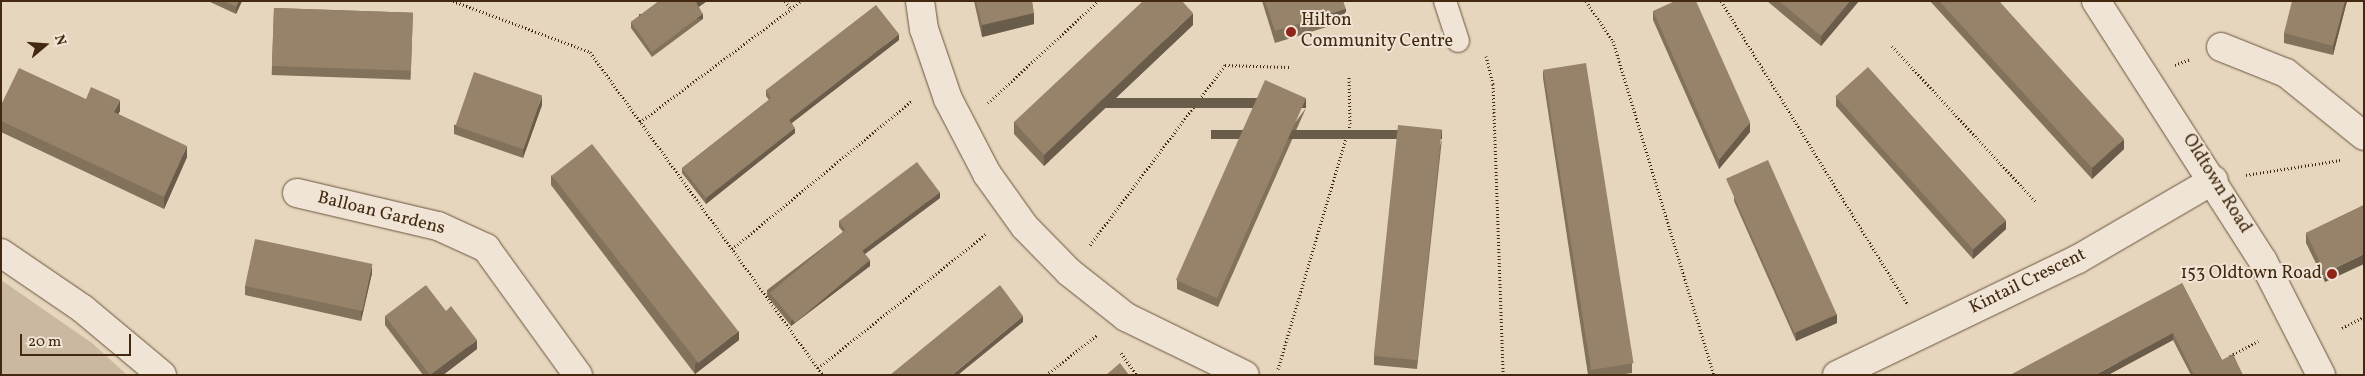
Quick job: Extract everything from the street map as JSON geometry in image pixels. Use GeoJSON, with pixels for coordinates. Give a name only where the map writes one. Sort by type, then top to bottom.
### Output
{"type":"FeatureCollection","features":[{"type":"Feature","properties":{"kind":"street"},"geometry":{"type":"LineString","coordinates":[[920,1],[924,29],[962,127],[987,174],[1025,227],[1069,272],[1126,317],[1245,375]]}},
{"type":"Feature","properties":{"kind":"street","name":"Oldtown Road"},"geometry":{"type":"LineString","coordinates":[[2096,1],[2214,180],[2263,261],[2321,375]]}},
{"type":"Feature","properties":{"kind":"street"},"geometry":{"type":"LineString","coordinates":[[2221,47],[2286,73],[2364,136]]}},
{"type":"Feature","properties":{"kind":"street","name":"Kintail Crescent"},"geometry":{"type":"LineString","coordinates":[[1837,375],[1924,331],[2078,259],[2214,180]]}},
{"type":"Feature","properties":{"kind":"street","name":"Balloan Gardens"},"geometry":{"type":"LineString","coordinates":[[297,193],[438,226],[486,248],[578,375]]}},
{"type":"Feature","properties":{"kind":"street"},"geometry":{"type":"LineString","coordinates":[[1,252],[83,309],[162,375]]}},
{"type":"Feature","properties":{"kind":"lane"},"geometry":{"type":"LineString","coordinates":[[1445,1],[1458,41]]}},
{"type":"Feature","properties":{"kind":"path"},"geometry":{"type":"LineString","coordinates":[[453,1],[590,52],[823,375]]}},
{"type":"Feature","properties":{"kind":"path"},"geometry":{"type":"LineString","coordinates":[[785,1],[792,9]]}},
{"type":"Feature","properties":{"kind":"path"},"geometry":{"type":"LineString","coordinates":[[640,122],[801,1]]}},
{"type":"Feature","properties":{"kind":"path"},"geometry":{"type":"LineString","coordinates":[[962,127],[1098,1]]}},
{"type":"Feature","properties":{"kind":"path"},"geometry":{"type":"LineString","coordinates":[[1586,1],[1613,41],[1714,375]]}},
{"type":"Feature","properties":{"kind":"path"},"geometry":{"type":"LineString","coordinates":[[1721,1],[1924,331]]}},
{"type":"Feature","properties":{"kind":"path"},"geometry":{"type":"LineString","coordinates":[[1892,46],[2036,202]]}},
{"type":"Feature","properties":{"kind":"path"},"geometry":{"type":"LineString","coordinates":[[2146,76],[2221,47]]}},
{"type":"Feature","properties":{"kind":"path"},"geometry":{"type":"LineString","coordinates":[[1484,50],[1493,84],[1503,375]]}},
{"type":"Feature","properties":{"kind":"path"},"geometry":{"type":"LineString","coordinates":[[1069,272],[1225,65],[1290,67]]}},
{"type":"Feature","properties":{"kind":"path"},"geometry":{"type":"LineString","coordinates":[[1276,375],[1350,124],[1349,76]]}},
{"type":"Feature","properties":{"kind":"path"},"geometry":{"type":"LineString","coordinates":[[732,249],[914,100]]}},
{"type":"Feature","properties":{"kind":"path"},"geometry":{"type":"LineString","coordinates":[[2214,180],[2345,159]]}},
{"type":"Feature","properties":{"kind":"path"},"geometry":{"type":"LineString","coordinates":[[818,368],[986,234]]}},
{"type":"Feature","properties":{"kind":"path"},"geometry":{"type":"LineString","coordinates":[[2342,328],[2364,317]]}},
{"type":"Feature","properties":{"kind":"path"},"geometry":{"type":"LineString","coordinates":[[2226,358],[2258,341]]}},
{"type":"Feature","properties":{"kind":"shaded area"},"geometry":{"type":"Polygon","coordinates":[[[1,280],[92,343],[127,375],[1,375],[1,280]]]}},
{"type":"Feature","properties":{"kind":"building"},"geometry":{"type":"Polygon","coordinates":[[[224,1],[239,1],[236,7],[224,1]]]}},
{"type":"Feature","properties":{"kind":"building"},"geometry":{"type":"Polygon","coordinates":[[[659,1],[695,1],[703,14],[652,52],[631,22],[659,1]]]}},
{"type":"Feature","properties":{"kind":"building"},"geometry":{"type":"Polygon","coordinates":[[[976,1],[1032,1],[1034,13],[982,25],[976,1]]]}},
{"type":"Feature","properties":{"kind":"building"},"geometry":{"type":"Polygon","coordinates":[[[1143,1],[1182,1],[1193,13],[1044,155],[1014,122],[1143,1]]]}},
{"type":"Feature","properties":{"kind":"building","name":"Hilton Community Centre"},"geometry":{"type":"Polygon","coordinates":[[[1265,1],[1343,1],[1346,9],[1275,31],[1265,1]]]}},
{"type":"Feature","properties":{"kind":"building"},"geometry":{"type":"Polygon","coordinates":[[[1675,1],[1696,1],[1750,122],[1719,160],[1653,11],[1675,1]]]}},
{"type":"Feature","properties":{"kind":"building"},"geometry":{"type":"Polygon","coordinates":[[[1779,1],[1850,1],[1821,36],[1779,1]]]}},
{"type":"Feature","properties":{"kind":"building"},"geometry":{"type":"Polygon","coordinates":[[[1939,1],[1999,1],[2124,139],[2092,168],[1939,1]]]}},
{"type":"Feature","properties":{"kind":"building"},"geometry":{"type":"Polygon","coordinates":[[[2292,1],[2345,1],[2333,46],[2284,33],[2292,1]]]}},
{"type":"Feature","properties":{"kind":"building"},"geometry":{"type":"Polygon","coordinates":[[[876,5],[899,34],[789,120],[795,128],[706,198],[682,168],[771,98],[766,90],[876,5]]]}},
{"type":"Feature","properties":{"kind":"building"},"geometry":{"type":"Polygon","coordinates":[[[274,8],[413,13],[411,71],[272,66],[274,8]]]}},
{"type":"Feature","properties":{"kind":"building"},"geometry":{"type":"Polygon","coordinates":[[[1586,63],[1634,363],[1591,370],[1544,70],[1586,63]]]}},
{"type":"Feature","properties":{"kind":"building"},"geometry":{"type":"Polygon","coordinates":[[[1868,67],[2006,220],[1973,250],[1835,96],[1868,67]]]}},
{"type":"Feature","properties":{"kind":"building"},"geometry":{"type":"Polygon","coordinates":[[[19,68],[86,99],[91,87],[120,100],[114,112],[187,146],[164,197],[1,121],[1,105],[19,68]]]}},
{"type":"Feature","properties":{"kind":"building"},"geometry":{"type":"Polygon","coordinates":[[[474,72],[542,95],[524,149],[455,126],[474,72]]]}},
{"type":"Feature","properties":{"kind":"building"},"geometry":{"type":"Polygon","coordinates":[[[1265,80],[1306,98],[1217,298],[1176,280],[1265,80]]]}},
{"type":"Feature","properties":{"kind":"building"},"geometry":{"type":"Polygon","coordinates":[[[1398,125],[1442,130],[1418,360],[1374,356],[1398,125]]]}},
{"type":"Feature","properties":{"kind":"building"},"geometry":{"type":"Polygon","coordinates":[[[592,144],[739,332],[698,363],[552,175],[592,144]]]}},
{"type":"Feature","properties":{"kind":"building"},"geometry":{"type":"Polygon","coordinates":[[[1768,160],[1837,314],[1795,333],[1726,179],[1768,160]]]}},
{"type":"Feature","properties":{"kind":"building"},"geometry":{"type":"Polygon","coordinates":[[[917,162],[940,192],[862,251],[839,221],[917,162]]]}},
{"type":"Feature","properties":{"kind":"building"},"geometry":{"type":"Polygon","coordinates":[[[2364,205],[2364,254],[2325,273],[2306,233],[2364,205]]]}},
{"type":"Feature","properties":{"kind":"building"},"geometry":{"type":"Polygon","coordinates":[[[845,230],[870,260],[795,323],[770,293],[845,230]]]}},
{"type":"Feature","properties":{"kind":"building"},"geometry":{"type":"Polygon","coordinates":[[[255,239],[372,264],[362,311],[245,286],[255,239]]]}},
{"type":"Feature","properties":{"kind":"building"},"geometry":{"type":"Polygon","coordinates":[[[2182,283],[2222,360],[2233,354],[2243,375],[2194,375],[2173,333],[2095,375],[2010,375],[2182,283]]]}},
{"type":"Feature","properties":{"kind":"building"},"geometry":{"type":"Polygon","coordinates":[[[426,285],[446,311],[451,306],[477,340],[430,375],[385,316],[426,285]]]}},
{"type":"Feature","properties":{"kind":"building"},"geometry":{"type":"Polygon","coordinates":[[[1000,285],[1023,316],[952,375],[890,375],[1000,285]]]}},
{"type":"Feature","properties":{"kind":"building"},"geometry":{"type":"Polygon","coordinates":[[[1120,363],[1129,375],[1106,375],[1120,363]]]}},
{"type":"Feature","properties":{"kind":"place","name":"Hilton Community Centre"},"geometry":{"type":"Point","coordinates":[1291,32]}},
{"type":"Feature","properties":{"kind":"place","name":"153 Oldtown Road"},"geometry":{"type":"Point","coordinates":[2332,274]}}]}
